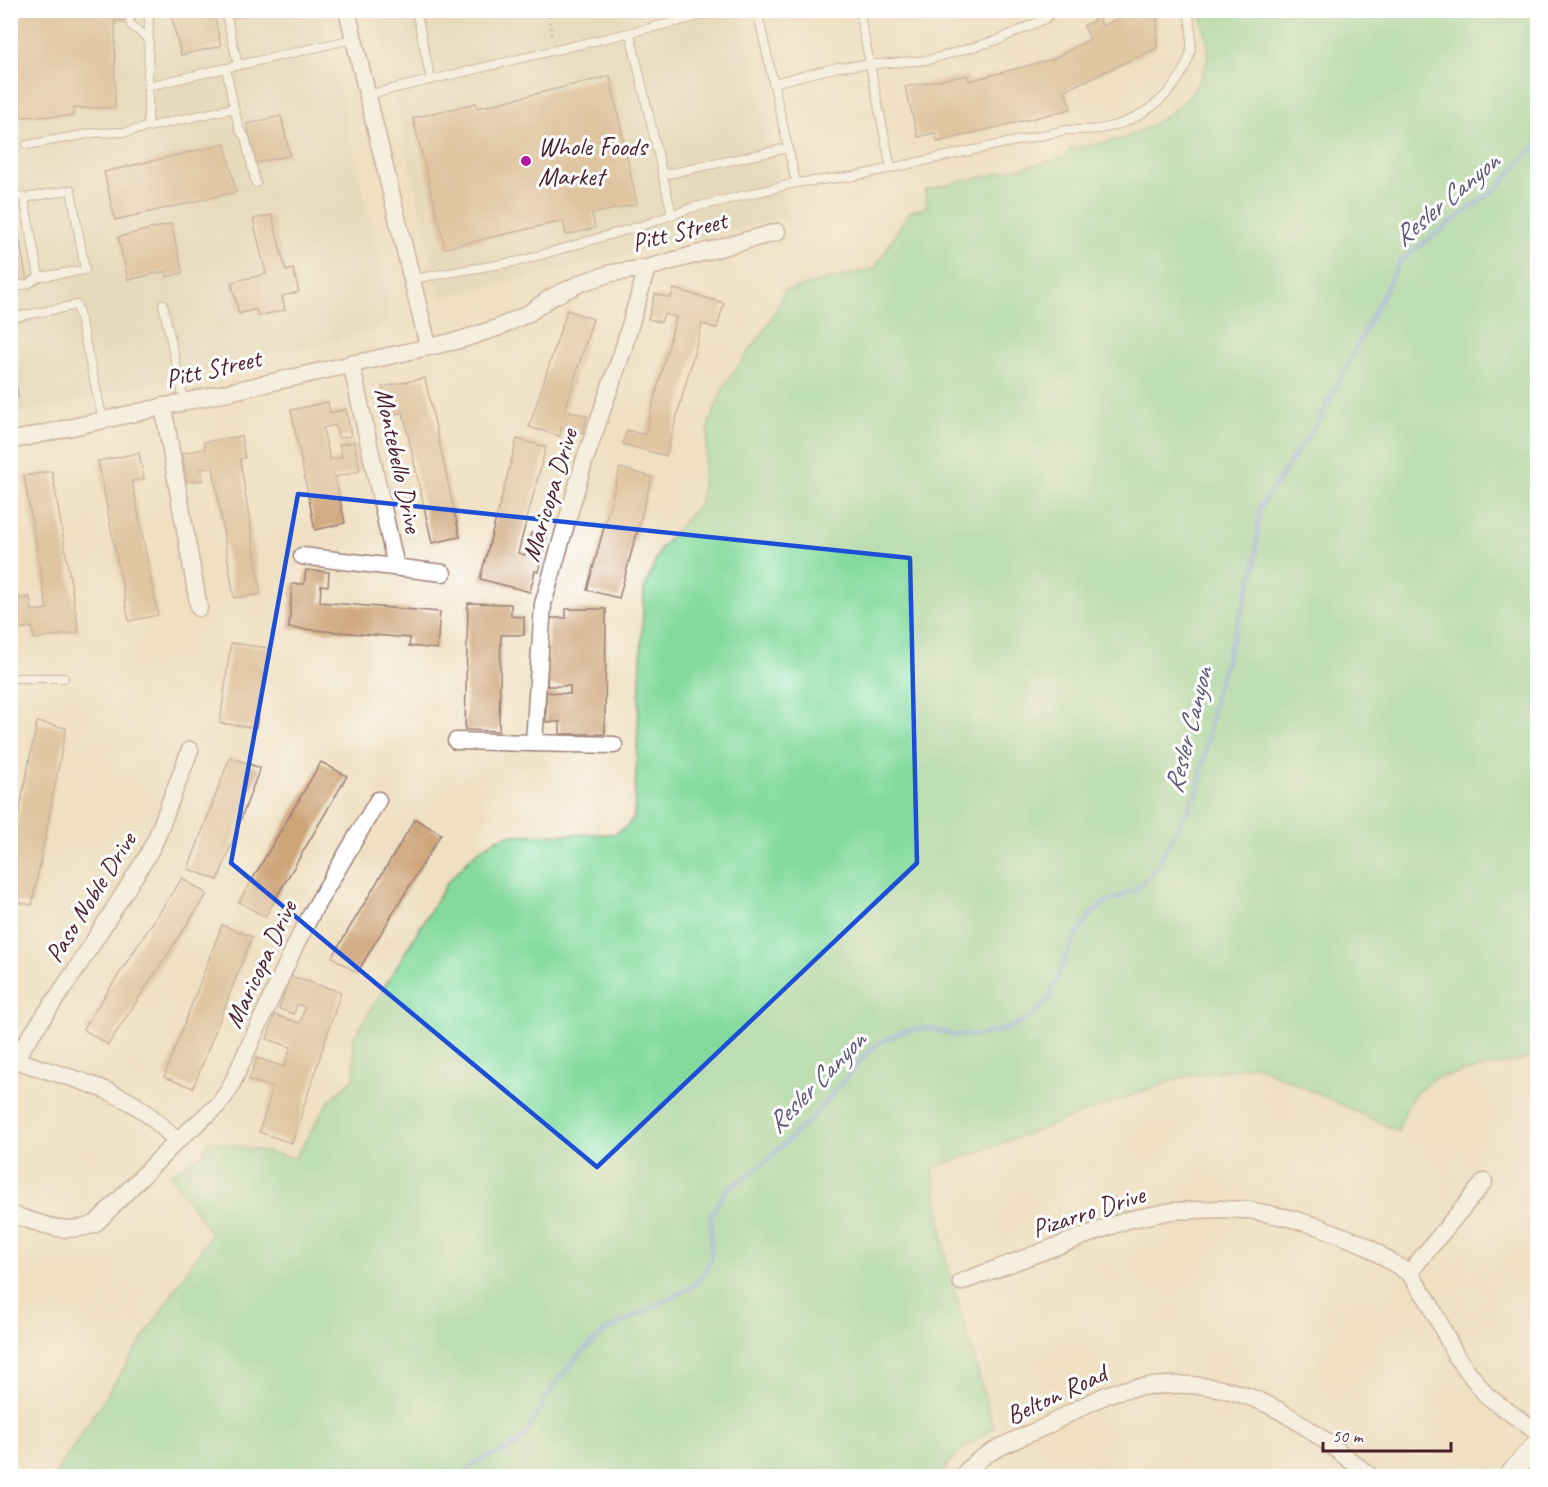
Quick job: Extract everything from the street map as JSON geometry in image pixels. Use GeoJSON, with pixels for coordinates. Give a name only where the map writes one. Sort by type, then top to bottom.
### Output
{"type":"FeatureCollection","features":[{"type":"Feature","properties":{"kind":"street"},"geometry":{"type":"LineString","coordinates":[[347,10],[428,346]]}},
{"type":"Feature","properties":{"kind":"street","name":"Pitt Street"},"geometry":{"type":"LineString","coordinates":[[10,441],[460,340],[497,328],[529,313],[550,298],[583,282],[612,273],[647,268],[777,232]]}},
{"type":"Feature","properties":{"kind":"street","name":"Maricopa Drive"},"geometry":{"type":"LineString","coordinates":[[534,743],[543,604],[584,462],[622,353],[647,268]]}},
{"type":"Feature","properties":{"kind":"street","name":"Montebello Drive"},"geometry":{"type":"LineString","coordinates":[[351,363],[396,567]]}},
{"type":"Feature","properties":{"kind":"street"},"geometry":{"type":"LineString","coordinates":[[163,406],[199,608]]}},
{"type":"Feature","properties":{"kind":"street","name":"Montebello Drive"},"geometry":{"type":"LineString","coordinates":[[302,556],[442,573]]}},
{"type":"Feature","properties":{"kind":"street"},"geometry":{"type":"LineString","coordinates":[[456,741],[614,745]]}},
{"type":"Feature","properties":{"kind":"street","name":"Paso Noble Drive"},"geometry":{"type":"LineString","coordinates":[[13,1059],[75,971],[146,858],[156,839],[190,750]]}},
{"type":"Feature","properties":{"kind":"street","name":"Maricopa Drive"},"geometry":{"type":"LineString","coordinates":[[10,1214],[60,1229],[79,1230],[95,1224],[177,1141],[218,1105],[229,1090],[314,909],[378,800]]}},
{"type":"Feature","properties":{"kind":"street"},"geometry":{"type":"LineString","coordinates":[[13,1059],[110,1091],[157,1121],[177,1141]]}},
{"type":"Feature","properties":{"kind":"street"},"geometry":{"type":"LineString","coordinates":[[1409,1273],[1484,1182]]}},
{"type":"Feature","properties":{"kind":"street","name":"Pizarro Drive"},"geometry":{"type":"LineString","coordinates":[[961,1282],[1127,1220],[1172,1211],[1249,1210],[1320,1227],[1363,1244],[1409,1273],[1428,1300],[1456,1356],[1487,1396],[1538,1433]]}},
{"type":"Feature","properties":{"kind":"street","name":"Belton Road"},"geometry":{"type":"LineString","coordinates":[[963,1476],[966,1471],[985,1457],[1110,1394],[1145,1386],[1181,1384],[1219,1387],[1254,1398],[1304,1424],[1370,1476]]}},
{"type":"Feature","properties":{"kind":"street"},"geometry":{"type":"LineString","coordinates":[[1509,1476],[1538,1443]]}},
{"type":"Feature","properties":{"kind":"lane"},"geometry":{"type":"LineString","coordinates":[[148,10],[148,127]]}},
{"type":"Feature","properties":{"kind":"lane"},"geometry":{"type":"LineString","coordinates":[[225,10],[238,65]]}},
{"type":"Feature","properties":{"kind":"lane"},"geometry":{"type":"LineString","coordinates":[[234,14],[249,10]]}},
{"type":"Feature","properties":{"kind":"lane"},"geometry":{"type":"LineString","coordinates":[[416,10],[431,80]]}},
{"type":"Feature","properties":{"kind":"lane"},"geometry":{"type":"LineString","coordinates":[[675,10],[678,22]]}},
{"type":"Feature","properties":{"kind":"lane"},"geometry":{"type":"LineString","coordinates":[[367,95],[725,10]]}},
{"type":"Feature","properties":{"kind":"lane"},"geometry":{"type":"LineString","coordinates":[[757,10],[796,183]]}},
{"type":"Feature","properties":{"kind":"lane"},"geometry":{"type":"LineString","coordinates":[[859,10],[891,168]]}},
{"type":"Feature","properties":{"kind":"lane"},"geometry":{"type":"LineString","coordinates":[[773,83],[838,67],[928,60],[998,40],[1045,19],[1056,10]]}},
{"type":"Feature","properties":{"kind":"lane"},"geometry":{"type":"LineString","coordinates":[[412,279],[520,261],[692,208],[796,183],[855,176],[1066,130],[1100,129],[1133,117],[1160,101],[1179,79],[1190,55],[1192,36],[1188,10]]}},
{"type":"Feature","properties":{"kind":"lane"},"geometry":{"type":"LineString","coordinates":[[130,21],[130,26],[148,38]]}},
{"type":"Feature","properties":{"kind":"lane"},"geometry":{"type":"LineString","coordinates":[[630,33],[672,215]]}},
{"type":"Feature","properties":{"kind":"lane"},"geometry":{"type":"LineString","coordinates":[[148,86],[353,39]]}},
{"type":"Feature","properties":{"kind":"lane"},"geometry":{"type":"LineString","coordinates":[[226,68],[234,108],[240,131],[245,137],[256,183]]}},
{"type":"Feature","properties":{"kind":"lane"},"geometry":{"type":"LineString","coordinates":[[27,145],[93,133],[125,132],[234,108]]}},
{"type":"Feature","properties":{"kind":"lane"},"geometry":{"type":"LineString","coordinates":[[663,175],[788,148]]}},
{"type":"Feature","properties":{"kind":"lane"},"geometry":{"type":"LineString","coordinates":[[10,194],[24,198],[70,190],[86,270],[39,277],[28,284],[10,288]]}},
{"type":"Feature","properties":{"kind":"lane"},"geometry":{"type":"LineString","coordinates":[[24,198],[39,277]]}},
{"type":"Feature","properties":{"kind":"lane"},"geometry":{"type":"LineString","coordinates":[[163,304],[184,401]]}},
{"type":"Feature","properties":{"kind":"lane"},"geometry":{"type":"LineString","coordinates":[[10,318],[77,305],[103,420]]}},
{"type":"Feature","properties":{"kind":"lane"},"geometry":{"type":"LineString","coordinates":[[10,678],[64,678]]}},
{"type":"Feature","properties":{"kind":"highlighted area"},"geometry":{"type":"Polygon","coordinates":[[[298,494],[910,558],[917,863],[597,1167],[231,863],[298,494]]]}},
{"type":"Feature","properties":{"kind":"shaded area"},"geometry":{"type":"Polygon","coordinates":[[[10,11],[321,11],[391,311],[386,323],[377,331],[11,416],[10,11]]]}},
{"type":"Feature","properties":{"kind":"shaded area"},"geometry":{"type":"Polygon","coordinates":[[[375,11],[739,11],[789,217],[440,298],[375,11]]]}},
{"type":"Feature","properties":{"kind":"green space"},"geometry":{"type":"Polygon","coordinates":[[[1199,11],[1537,11],[1537,1057],[1435,1078],[1417,1092],[1408,1104],[1398,1131],[1255,1065],[1180,1078],[933,1168],[947,1264],[994,1428],[957,1455],[941,1476],[54,1476],[211,1234],[170,1174],[202,1154],[209,1140],[295,1158],[329,1101],[355,1077],[353,1039],[447,883],[473,855],[493,841],[509,835],[614,834],[625,828],[634,818],[644,590],[661,548],[700,503],[709,424],[723,387],[762,334],[779,305],[784,291],[875,268],[909,212],[927,207],[925,190],[1066,157],[1070,149],[1129,136],[1157,122],[1193,91],[1201,77],[1208,47],[1199,11]]]}},
{"type":"Feature","properties":{"kind":"building"},"geometry":{"type":"Polygon","coordinates":[[[13,10],[135,10],[135,20],[115,21],[115,108],[74,108],[73,116],[13,117],[13,10]]]}},
{"type":"Feature","properties":{"kind":"building"},"geometry":{"type":"Polygon","coordinates":[[[170,10],[213,10],[221,46],[181,55],[170,10]]]}},
{"type":"Feature","properties":{"kind":"building"},"geometry":{"type":"Polygon","coordinates":[[[925,10],[951,10],[952,14],[927,20],[925,10]]]}},
{"type":"Feature","properties":{"kind":"building"},"geometry":{"type":"Polygon","coordinates":[[[1127,10],[1157,10],[1157,48],[1065,90],[1071,109],[937,142],[935,133],[918,137],[905,87],[967,75],[969,81],[1053,59],[1090,39],[1084,26],[1099,17],[1102,26],[1128,14],[1127,10]]]}},
{"type":"Feature","properties":{"kind":"building","name":"Whole Foods Market"},"geometry":{"type":"Polygon","coordinates":[[[610,76],[637,204],[592,214],[595,228],[566,235],[563,221],[445,248],[413,118],[476,103],[477,108],[610,76]]]}},
{"type":"Feature","properties":{"kind":"building"},"geometry":{"type":"Polygon","coordinates":[[[281,116],[290,155],[256,163],[247,124],[281,116]]]}},
{"type":"Feature","properties":{"kind":"building"},"geometry":{"type":"Polygon","coordinates":[[[225,144],[236,192],[115,220],[104,172],[225,144]]]}},
{"type":"Feature","properties":{"kind":"building"},"geometry":{"type":"Polygon","coordinates":[[[15,213],[27,282],[10,285],[10,214],[15,213]]]}},
{"type":"Feature","properties":{"kind":"building"},"geometry":{"type":"Polygon","coordinates":[[[272,215],[286,271],[293,269],[299,292],[282,296],[285,310],[258,316],[256,309],[239,314],[231,282],[266,274],[253,219],[272,215]]]}},
{"type":"Feature","properties":{"kind":"building"},"geometry":{"type":"Polygon","coordinates":[[[171,224],[183,273],[167,277],[166,271],[128,280],[118,237],[171,224]]]}},
{"type":"Feature","properties":{"kind":"building"},"geometry":{"type":"Polygon","coordinates":[[[674,289],[724,303],[717,328],[702,324],[666,456],[623,444],[627,430],[645,435],[676,317],[664,314],[661,322],[648,319],[655,294],[671,298],[674,289]]]}},
{"type":"Feature","properties":{"kind":"building"},"geometry":{"type":"Polygon","coordinates":[[[567,310],[593,319],[565,410],[587,416],[583,433],[562,427],[560,436],[529,427],[567,310]]]}},
{"type":"Feature","properties":{"kind":"building"},"geometry":{"type":"Polygon","coordinates":[[[10,364],[19,397],[10,399],[10,364]]]}},
{"type":"Feature","properties":{"kind":"building"},"geometry":{"type":"Polygon","coordinates":[[[425,378],[460,537],[432,543],[403,412],[395,414],[392,401],[386,402],[382,387],[425,378]]]}},
{"type":"Feature","properties":{"kind":"building"},"geometry":{"type":"Polygon","coordinates":[[[328,402],[330,413],[346,409],[351,436],[338,438],[335,425],[323,428],[330,460],[342,457],[339,445],[354,442],[360,471],[335,477],[345,523],[315,530],[291,410],[328,402]]]}},
{"type":"Feature","properties":{"kind":"building"},"geometry":{"type":"Polygon","coordinates":[[[241,436],[245,458],[240,459],[261,594],[234,598],[213,467],[201,469],[203,480],[187,482],[182,453],[205,449],[204,442],[241,436]]]}},
{"type":"Feature","properties":{"kind":"building"},"geometry":{"type":"Polygon","coordinates":[[[517,439],[546,447],[518,553],[525,555],[531,533],[547,538],[530,592],[480,579],[517,439]]]}},
{"type":"Feature","properties":{"kind":"building"},"geometry":{"type":"Polygon","coordinates":[[[139,453],[144,479],[132,481],[158,615],[129,621],[98,461],[139,453]]]}},
{"type":"Feature","properties":{"kind":"building"},"geometry":{"type":"Polygon","coordinates":[[[620,468],[652,477],[619,598],[587,590],[620,468]]]}},
{"type":"Feature","properties":{"kind":"building"},"geometry":{"type":"Polygon","coordinates":[[[52,471],[79,632],[34,639],[32,627],[19,629],[14,600],[30,597],[32,611],[47,609],[24,476],[52,471]]]}},
{"type":"Feature","properties":{"kind":"building"},"geometry":{"type":"Polygon","coordinates":[[[306,570],[329,572],[328,586],[321,585],[320,602],[440,612],[437,649],[409,646],[410,638],[289,628],[292,584],[304,584],[306,570]]]}},
{"type":"Feature","properties":{"kind":"building"},"geometry":{"type":"Polygon","coordinates":[[[468,603],[511,604],[511,616],[524,617],[524,635],[501,635],[499,731],[465,730],[468,603]]]}},
{"type":"Feature","properties":{"kind":"building"},"geometry":{"type":"Polygon","coordinates":[[[566,609],[606,609],[605,734],[560,734],[560,722],[546,722],[546,692],[570,694],[570,686],[547,686],[549,618],[566,618],[566,609]]]}},
{"type":"Feature","properties":{"kind":"building"},"geometry":{"type":"Polygon","coordinates":[[[231,643],[268,648],[256,728],[220,723],[231,643]]]}},
{"type":"Feature","properties":{"kind":"building"},"geometry":{"type":"Polygon","coordinates":[[[37,722],[66,728],[32,905],[10,901],[10,858],[37,722]]]}},
{"type":"Feature","properties":{"kind":"building"},"geometry":{"type":"Polygon","coordinates":[[[230,757],[260,768],[218,880],[188,869],[230,757]]]}},
{"type":"Feature","properties":{"kind":"building"},"geometry":{"type":"Polygon","coordinates":[[[321,762],[347,776],[265,917],[239,902],[321,762]]]}},
{"type":"Feature","properties":{"kind":"building"},"geometry":{"type":"Polygon","coordinates":[[[415,819],[441,834],[357,973],[332,957],[415,819]]]}},
{"type":"Feature","properties":{"kind":"building"},"geometry":{"type":"Polygon","coordinates":[[[182,878],[207,894],[108,1045],[83,1029],[182,878]]]}},
{"type":"Feature","properties":{"kind":"building"},"geometry":{"type":"Polygon","coordinates":[[[222,925],[252,937],[193,1088],[164,1077],[222,925]]]}},
{"type":"Feature","properties":{"kind":"building"},"geometry":{"type":"Polygon","coordinates":[[[290,976],[341,992],[292,1143],[259,1132],[273,1088],[249,1080],[257,1058],[284,1067],[291,1047],[267,1039],[275,1015],[300,1023],[305,1007],[297,1004],[294,1014],[279,1009],[290,976]]]}},
{"type":"Feature","properties":{"kind":"waterway","name":"Resler Canyon"},"geometry":{"type":"LineString","coordinates":[[460,1476],[479,1461],[511,1448],[524,1437],[556,1382],[583,1351],[607,1330],[692,1287],[705,1272],[711,1258],[711,1215],[726,1190],[761,1166],[813,1117],[865,1055],[878,1044],[904,1031],[928,1028],[954,1035],[980,1035],[1007,1029],[1032,1017],[1049,998],[1073,941],[1089,917],[1104,903],[1135,890],[1151,875],[1198,791],[1216,692],[1255,568],[1259,509],[1321,417],[1400,261],[1498,187],[1538,143]]}},
{"type":"Feature","properties":{"kind":"place","name":"Whole Foods Market"},"geometry":{"type":"Point","coordinates":[526,161]}}]}
